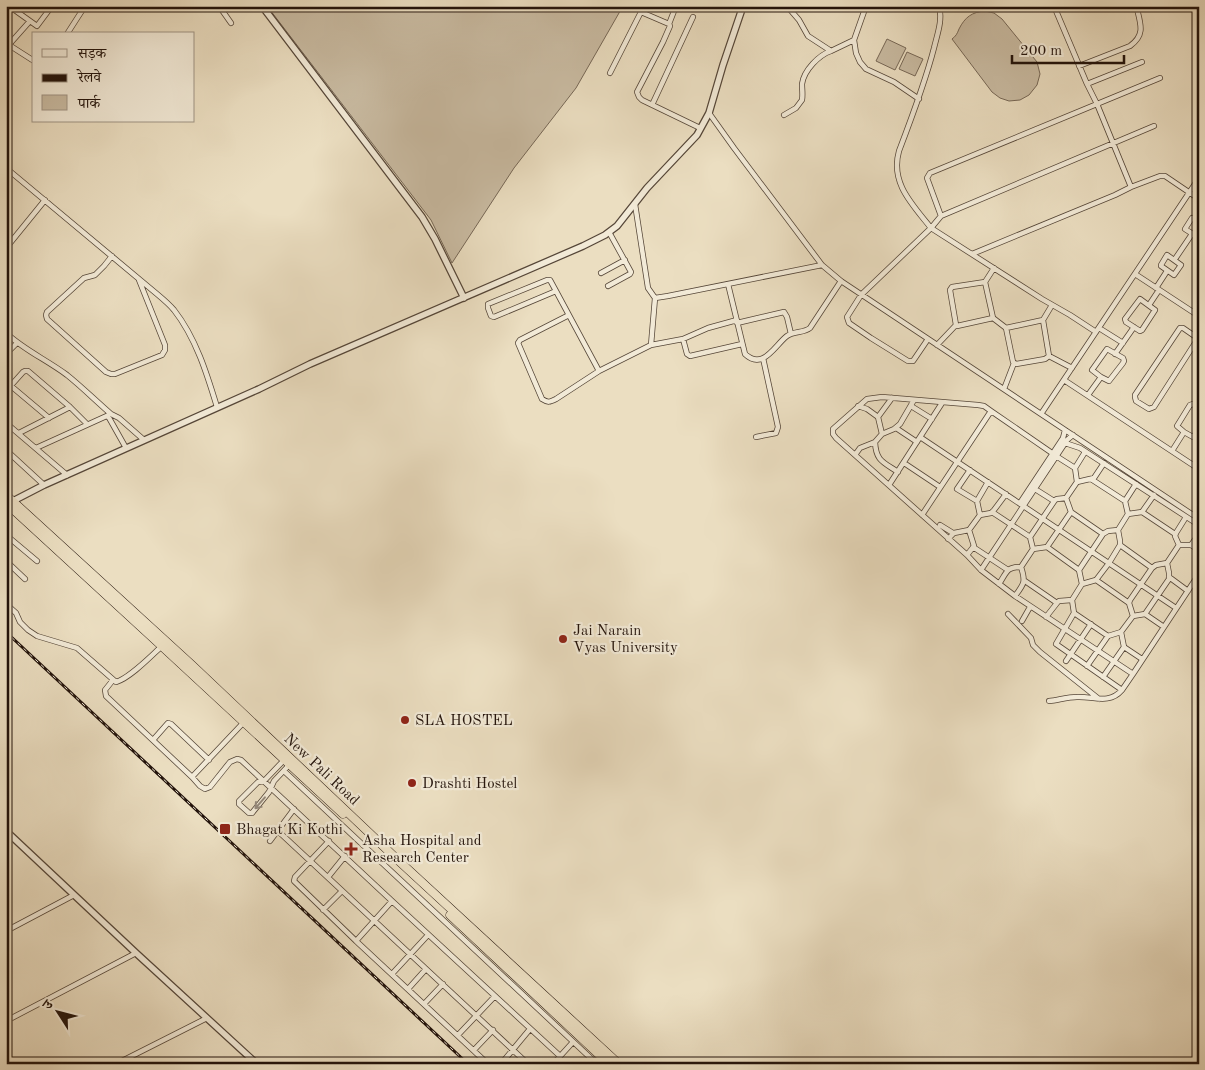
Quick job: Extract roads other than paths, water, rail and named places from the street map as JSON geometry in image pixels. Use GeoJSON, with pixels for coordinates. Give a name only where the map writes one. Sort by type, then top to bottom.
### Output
{"type":"FeatureCollection","features":[{"type":"Feature","properties":{"kind":"highway","name":"New Pali Road"},"geometry":{"type":"LineString","coordinates":[[6,495],[10,502],[162,646],[619,1064]]}},
{"type":"Feature","properties":{"kind":"highway","name":"New Pali Road"},"geometry":{"type":"LineString","coordinates":[[10,502],[192,665],[288,762],[609,1064]]}},
{"type":"Feature","properties":{"kind":"street"},"geometry":{"type":"LineString","coordinates":[[9,6],[37,26],[52,6]]}},
{"type":"Feature","properties":{"kind":"street"},"geometry":{"type":"LineString","coordinates":[[68,32],[86,6]]}},
{"type":"Feature","properties":{"kind":"street"},"geometry":{"type":"LineString","coordinates":[[219,6],[231,23]]}},
{"type":"Feature","properties":{"kind":"street"},"geometry":{"type":"LineString","coordinates":[[262,6],[422,217],[464,298]]}},
{"type":"Feature","properties":{"kind":"street"},"geometry":{"type":"LineString","coordinates":[[610,73],[644,6]]}},
{"type":"Feature","properties":{"kind":"street"},"geometry":{"type":"LineString","coordinates":[[676,6],[669,24],[669,30],[637,92],[642,100],[700,128]]}},
{"type":"Feature","properties":{"kind":"street"},"geometry":{"type":"LineString","coordinates":[[10,502],[310,364],[583,246],[609,232],[697,135],[709,112],[743,6]]}},
{"type":"Feature","properties":{"kind":"street"},"geometry":{"type":"LineString","coordinates":[[787,6],[799,20],[808,36],[831,51]]}},
{"type":"Feature","properties":{"kind":"street"},"geometry":{"type":"LineString","coordinates":[[866,6],[854,40],[860,62],[866,69],[894,82],[919,99]]}},
{"type":"Feature","properties":{"kind":"street"},"geometry":{"type":"LineString","coordinates":[[1054,6],[1132,187]]}},
{"type":"Feature","properties":{"kind":"street"},"geometry":{"type":"LineString","coordinates":[[1079,66],[1130,46],[1139,38],[1141,32],[1139,8],[1132,6]]}},
{"type":"Feature","properties":{"kind":"street"},"geometry":{"type":"LineString","coordinates":[[941,7],[939,29],[919,99],[897,159],[896,168],[902,189],[931,228],[1052,305],[1123,342]]}},
{"type":"Feature","properties":{"kind":"street"},"geometry":{"type":"LineString","coordinates":[[641,12],[669,24]]}},
{"type":"Feature","properties":{"kind":"street"},"geometry":{"type":"LineString","coordinates":[[652,105],[694,17]]}},
{"type":"Feature","properties":{"kind":"street"},"geometry":{"type":"LineString","coordinates":[[30,21],[8,47],[32,61]]}},
{"type":"Feature","properties":{"kind":"street"},"geometry":{"type":"LineString","coordinates":[[784,115],[796,108],[802,100],[802,84],[808,69],[821,57],[854,40]]}},
{"type":"Feature","properties":{"kind":"street"},"geometry":{"type":"LineString","coordinates":[[1087,84],[1142,62]]}},
{"type":"Feature","properties":{"kind":"street"},"geometry":{"type":"LineString","coordinates":[[942,216],[926,178],[930,173],[1160,78]]}},
{"type":"Feature","properties":{"kind":"street"},"geometry":{"type":"LineString","coordinates":[[709,112],[822,265],[841,281],[1198,518]]}},
{"type":"Feature","properties":{"kind":"street"},"geometry":{"type":"LineString","coordinates":[[928,339],[913,361],[908,361],[849,323],[847,317],[861,295],[942,216],[1154,126]]}},
{"type":"Feature","properties":{"kind":"street"},"geometry":{"type":"LineString","coordinates":[[6,168],[168,304],[185,327],[207,375],[218,407]]}},
{"type":"Feature","properties":{"kind":"street"},"geometry":{"type":"LineString","coordinates":[[972,254],[1132,187],[1163,176],[1199,199]]}},
{"type":"Feature","properties":{"kind":"street"},"geometry":{"type":"LineString","coordinates":[[1041,414],[1199,178]]}},
{"type":"Feature","properties":{"kind":"street"},"geometry":{"type":"LineString","coordinates":[[6,248],[45,200]]}},
{"type":"Feature","properties":{"kind":"street"},"geometry":{"type":"LineString","coordinates":[[635,204],[648,288],[655,298],[651,345]]}},
{"type":"Feature","properties":{"kind":"street"},"geometry":{"type":"LineString","coordinates":[[1199,222],[1192,218],[1184,229],[1199,238]]}},
{"type":"Feature","properties":{"kind":"street"},"geometry":{"type":"LineString","coordinates":[[608,286],[630,274],[631,270],[609,232]]}},
{"type":"Feature","properties":{"kind":"street"},"geometry":{"type":"LineString","coordinates":[[1174,259],[1192,234]]}},
{"type":"Feature","properties":{"kind":"street"},"geometry":{"type":"LineString","coordinates":[[112,256],[99,272],[84,278],[47,312],[46,316],[46,319],[110,374],[115,374],[162,355],[165,350],[165,345],[138,278]]}},
{"type":"Feature","properties":{"kind":"street"},"geometry":{"type":"LineString","coordinates":[[1166,256],[1180,263],[1181,266],[1174,275],[1167,271],[1161,265],[1166,256]]}},
{"type":"Feature","properties":{"kind":"street"},"geometry":{"type":"LineString","coordinates":[[600,273],[625,260]]}},
{"type":"Feature","properties":{"kind":"street"},"geometry":{"type":"LineString","coordinates":[[655,298],[822,265]]}},
{"type":"Feature","properties":{"kind":"street"},"geometry":{"type":"LineString","coordinates":[[994,268],[985,282],[993,318],[1006,328],[1014,363],[1004,389]]}},
{"type":"Feature","properties":{"kind":"street"},"geometry":{"type":"LineString","coordinates":[[1149,305],[1167,271]]}},
{"type":"Feature","properties":{"kind":"street"},"geometry":{"type":"LineString","coordinates":[[1135,274],[1197,315],[1199,307]]}},
{"type":"Feature","properties":{"kind":"street"},"geometry":{"type":"LineString","coordinates":[[556,290],[494,318],[491,316],[488,308],[488,304],[550,280],[556,290],[599,371]]}},
{"type":"Feature","properties":{"kind":"street"},"geometry":{"type":"LineString","coordinates":[[728,284],[745,354],[754,360],[769,355],[787,336],[810,328],[841,281]]}},
{"type":"Feature","properties":{"kind":"street"},"geometry":{"type":"LineString","coordinates":[[956,325],[950,290],[952,288],[985,282]]}},
{"type":"Feature","properties":{"kind":"street"},"geometry":{"type":"LineString","coordinates":[[1139,300],[1149,305],[1155,311],[1142,330],[1140,331],[1126,322],[1125,319],[1139,300]]}},
{"type":"Feature","properties":{"kind":"street"},"geometry":{"type":"LineString","coordinates":[[1049,356],[1043,320],[1052,305]]}},
{"type":"Feature","properties":{"kind":"street"},"geometry":{"type":"LineString","coordinates":[[569,315],[520,340],[518,343],[542,399],[546,402],[550,402],[599,371],[651,345],[683,339],[708,328],[784,312],[791,334]]}},
{"type":"Feature","properties":{"kind":"street"},"geometry":{"type":"LineString","coordinates":[[937,345],[956,325],[993,318]]}},
{"type":"Feature","properties":{"kind":"street"},"geometry":{"type":"LineString","coordinates":[[1006,328],[1043,320]]}},
{"type":"Feature","properties":{"kind":"street"},"geometry":{"type":"LineString","coordinates":[[1116,354],[1134,327]]}},
{"type":"Feature","properties":{"kind":"street"},"geometry":{"type":"LineString","coordinates":[[1180,328],[1183,328],[1198,340],[1153,408],[1149,409],[1136,401],[1136,395],[1180,328]]}},
{"type":"Feature","properties":{"kind":"street"},"geometry":{"type":"LineString","coordinates":[[6,333],[17,343],[41,357],[67,376],[110,415],[126,448]]}},
{"type":"Feature","properties":{"kind":"street"},"geometry":{"type":"LineString","coordinates":[[683,339],[687,354],[690,356],[742,344]]}},
{"type":"Feature","properties":{"kind":"street"},"geometry":{"type":"LineString","coordinates":[[6,354],[17,343]]}},
{"type":"Feature","properties":{"kind":"street"},"geometry":{"type":"LineString","coordinates":[[1107,349],[1116,354],[1123,358],[1124,361],[1109,381],[1092,371],[1107,349]]}},
{"type":"Feature","properties":{"kind":"street"},"geometry":{"type":"LineString","coordinates":[[1049,356],[1072,368]]}},
{"type":"Feature","properties":{"kind":"street"},"geometry":{"type":"LineString","coordinates":[[1014,363],[1045,359],[1049,356]]}},
{"type":"Feature","properties":{"kind":"street"},"geometry":{"type":"LineString","coordinates":[[756,437],[776,433],[778,428],[764,358]]}},
{"type":"Feature","properties":{"kind":"street"},"geometry":{"type":"LineString","coordinates":[[6,391],[26,370],[88,424]]}},
{"type":"Feature","properties":{"kind":"street"},"geometry":{"type":"LineString","coordinates":[[1088,395],[1101,377]]}},
{"type":"Feature","properties":{"kind":"street"},"geometry":{"type":"LineString","coordinates":[[1064,380],[1199,468]]}},
{"type":"Feature","properties":{"kind":"street"},"geometry":{"type":"LineString","coordinates":[[11,386],[49,418]]}},
{"type":"Feature","properties":{"kind":"street"},"geometry":{"type":"LineString","coordinates":[[1075,468],[984,406],[978,405],[876,397],[868,399],[858,406],[833,429],[833,434],[855,455],[998,584],[1133,674]]}},
{"type":"Feature","properties":{"kind":"street"},"geometry":{"type":"LineString","coordinates":[[878,417],[892,398]]}},
{"type":"Feature","properties":{"kind":"street"},"geometry":{"type":"LineString","coordinates":[[855,455],[860,448],[876,442],[882,434],[896,428],[914,400]]}},
{"type":"Feature","properties":{"kind":"street"},"geometry":{"type":"LineString","coordinates":[[889,485],[942,403]]}},
{"type":"Feature","properties":{"kind":"street"},"geometry":{"type":"LineString","coordinates":[[1199,407],[1193,404],[1190,405],[1177,428],[1193,437],[1199,430]]}},
{"type":"Feature","properties":{"kind":"street"},"geometry":{"type":"LineString","coordinates":[[858,406],[867,409],[878,417],[882,434]]}},
{"type":"Feature","properties":{"kind":"street"},"geometry":{"type":"LineString","coordinates":[[911,406],[932,418]]}},
{"type":"Feature","properties":{"kind":"street"},"geometry":{"type":"LineString","coordinates":[[19,433],[70,407]]}},
{"type":"Feature","properties":{"kind":"street"},"geometry":{"type":"LineString","coordinates":[[922,515],[991,411]]}},
{"type":"Feature","properties":{"kind":"street"},"geometry":{"type":"LineString","coordinates":[[36,448],[110,415],[119,418],[144,440]]}},
{"type":"Feature","properties":{"kind":"street"},"geometry":{"type":"LineString","coordinates":[[6,423],[67,475]]}},
{"type":"Feature","properties":{"kind":"street"},"geometry":{"type":"LineString","coordinates":[[896,428],[917,442]]}},
{"type":"Feature","properties":{"kind":"street"},"geometry":{"type":"LineString","coordinates":[[1022,505],[1035,489],[1063,438],[1065,430]]}},
{"type":"Feature","properties":{"kind":"street"},"geometry":{"type":"LineString","coordinates":[[1172,451],[1184,432]]}},
{"type":"Feature","properties":{"kind":"street"},"geometry":{"type":"LineString","coordinates":[[982,570],[1054,455],[1066,440],[1073,435]]}},
{"type":"Feature","properties":{"kind":"street"},"geometry":{"type":"LineString","coordinates":[[920,437],[1176,608]]}},
{"type":"Feature","properties":{"kind":"street"},"geometry":{"type":"LineString","coordinates":[[876,442],[879,458],[898,472]]}},
{"type":"Feature","properties":{"kind":"street"},"geometry":{"type":"LineString","coordinates":[[1065,443],[1080,448],[1199,525]]}},
{"type":"Feature","properties":{"kind":"street"},"geometry":{"type":"LineString","coordinates":[[6,450],[44,485]]}},
{"type":"Feature","properties":{"kind":"street"},"geometry":{"type":"LineString","coordinates":[[1077,482],[1075,468],[1085,452]]}},
{"type":"Feature","properties":{"kind":"street"},"geometry":{"type":"LineString","coordinates":[[904,462],[940,487]]}},
{"type":"Feature","properties":{"kind":"street"},"geometry":{"type":"LineString","coordinates":[[1030,537],[1054,501],[1066,498],[1077,482],[1096,476],[1104,463]]}},
{"type":"Feature","properties":{"kind":"street"},"geometry":{"type":"LineString","coordinates":[[970,470],[958,489],[976,501],[980,515]]}},
{"type":"Feature","properties":{"kind":"street"},"geometry":{"type":"LineString","coordinates":[[1091,478],[1125,501],[1128,514],[1118,530],[1120,545],[1096,580],[1082,584],[1072,600],[1074,613],[1056,644],[1122,690]]}},
{"type":"Feature","properties":{"kind":"street"},"geometry":{"type":"LineString","coordinates":[[976,501],[988,482]]}},
{"type":"Feature","properties":{"kind":"street"},"geometry":{"type":"LineString","coordinates":[[1125,501],[1136,484]]}},
{"type":"Feature","properties":{"kind":"street"},"geometry":{"type":"LineString","coordinates":[[1035,489],[1054,501]]}},
{"type":"Feature","properties":{"kind":"street"},"geometry":{"type":"LineString","coordinates":[[948,538],[953,533],[968,530],[980,515],[992,512],[1006,494]]}},
{"type":"Feature","properties":{"kind":"street"},"geometry":{"type":"LineString","coordinates":[[1142,512],[1154,495]]}},
{"type":"Feature","properties":{"kind":"street"},"geometry":{"type":"LineString","coordinates":[[1066,498],[1070,512],[1103,534]]}},
{"type":"Feature","properties":{"kind":"street"},"geometry":{"type":"LineString","coordinates":[[992,512],[1030,537],[1033,549],[1021,567],[1025,581],[1015,596]]}},
{"type":"Feature","properties":{"kind":"street"},"geometry":{"type":"LineString","coordinates":[[1047,547],[1070,512]]}},
{"type":"Feature","properties":{"kind":"street"},"geometry":{"type":"LineString","coordinates":[[1128,514],[1142,512],[1176,534],[1179,545],[1167,563],[1169,577],[1146,614]]}},
{"type":"Feature","properties":{"kind":"street"},"geometry":{"type":"LineString","coordinates":[[1176,534],[1186,517]]}},
{"type":"Feature","properties":{"kind":"street"},"geometry":{"type":"LineString","coordinates":[[940,524],[953,533]]}},
{"type":"Feature","properties":{"kind":"street"},"geometry":{"type":"LineString","coordinates":[[967,555],[973,547],[968,530]]}},
{"type":"Feature","properties":{"kind":"street"},"geometry":{"type":"LineString","coordinates":[[1079,570],[1103,534],[1108,531],[1118,530]]}},
{"type":"Feature","properties":{"kind":"street"},"geometry":{"type":"LineString","coordinates":[[1191,545],[1199,534]]}},
{"type":"Feature","properties":{"kind":"street"},"geometry":{"type":"LineString","coordinates":[[6,535],[38,561]]}},
{"type":"Feature","properties":{"kind":"street"},"geometry":{"type":"LineString","coordinates":[[1120,545],[1152,568]]}},
{"type":"Feature","properties":{"kind":"street"},"geometry":{"type":"LineString","coordinates":[[1179,545],[1191,545],[1199,550]]}},
{"type":"Feature","properties":{"kind":"street"},"geometry":{"type":"LineString","coordinates":[[973,547],[1008,570]]}},
{"type":"Feature","properties":{"kind":"street"},"geometry":{"type":"LineString","coordinates":[[1033,549],[1047,547],[1079,570],[1082,584]]}},
{"type":"Feature","properties":{"kind":"street"},"geometry":{"type":"LineString","coordinates":[[6,561],[25,579]]}},
{"type":"Feature","properties":{"kind":"street"},"geometry":{"type":"LineString","coordinates":[[1129,602],[1152,568],[1156,565],[1167,563]]}},
{"type":"Feature","properties":{"kind":"street"},"geometry":{"type":"LineString","coordinates":[[998,584],[1012,567],[1021,567]]}},
{"type":"Feature","properties":{"kind":"street"},"geometry":{"type":"LineString","coordinates":[[1049,701],[1076,697],[1099,700],[1114,697],[1122,690],[1199,574]]}},
{"type":"Feature","properties":{"kind":"street"},"geometry":{"type":"LineString","coordinates":[[1169,577],[1188,591]]}},
{"type":"Feature","properties":{"kind":"street"},"geometry":{"type":"LineString","coordinates":[[1096,580],[1129,602],[1133,616]]}},
{"type":"Feature","properties":{"kind":"street"},"geometry":{"type":"LineString","coordinates":[[1025,581],[1057,603]]}},
{"type":"Feature","properties":{"kind":"street"},"geometry":{"type":"LineString","coordinates":[[1046,617],[1057,603],[1072,600]]}},
{"type":"Feature","properties":{"kind":"street"},"geometry":{"type":"LineString","coordinates":[[6,604],[16,613],[20,622],[28,630],[37,636],[77,648],[116,682],[120,681],[162,646]]}},
{"type":"Feature","properties":{"kind":"street"},"geometry":{"type":"LineString","coordinates":[[1022,621],[1030,607]]}},
{"type":"Feature","properties":{"kind":"street"},"geometry":{"type":"LineString","coordinates":[[1074,613],[1108,636]]}},
{"type":"Feature","properties":{"kind":"street"},"geometry":{"type":"LineString","coordinates":[[1008,614],[1031,638],[1033,645],[1040,652],[1099,700]]}},
{"type":"Feature","properties":{"kind":"street"},"geometry":{"type":"LineString","coordinates":[[1086,666],[1108,636],[1121,632],[1133,616],[1146,614],[1164,627]]}},
{"type":"Feature","properties":{"kind":"street"},"geometry":{"type":"LineString","coordinates":[[1066,662],[1091,624]]}},
{"type":"Feature","properties":{"kind":"street"},"geometry":{"type":"LineString","coordinates":[[1104,677],[1124,647],[1121,632]]}},
{"type":"Feature","properties":{"kind":"street"},"geometry":{"type":"LineString","coordinates":[[1124,647],[1142,660]]}},
{"type":"Feature","properties":{"kind":"street"},"geometry":{"type":"LineString","coordinates":[[113,680],[104,690],[106,696],[200,786],[205,789],[210,787],[230,762],[236,759],[241,760],[560,1056]]}},
{"type":"Feature","properties":{"kind":"street"},"geometry":{"type":"LineString","coordinates":[[192,777],[244,722]]}},
{"type":"Feature","properties":{"kind":"street"},"geometry":{"type":"LineString","coordinates":[[153,740],[168,723],[171,724],[209,760]]}},
{"type":"Feature","properties":{"kind":"street"},"geometry":{"type":"LineString","coordinates":[[288,762],[274,781],[269,792],[252,813],[248,813],[239,801],[258,782],[264,781],[288,762]]}},
{"type":"Feature","properties":{"kind":"street"},"geometry":{"type":"LineString","coordinates":[[288,762],[597,1064]]}},
{"type":"Feature","properties":{"kind":"street"},"geometry":{"type":"LineString","coordinates":[[270,841],[294,809]]}},
{"type":"Feature","properties":{"kind":"street"},"geometry":{"type":"LineString","coordinates":[[6,831],[257,1064]]}},
{"type":"Feature","properties":{"kind":"street"},"geometry":{"type":"LineString","coordinates":[[278,831],[528,1064]]}},
{"type":"Feature","properties":{"kind":"street"},"geometry":{"type":"LineString","coordinates":[[329,841],[295,877],[295,884],[488,1064]]}},
{"type":"Feature","properties":{"kind":"street"},"geometry":{"type":"LineString","coordinates":[[328,878],[345,856]]}},
{"type":"Feature","properties":{"kind":"street"},"geometry":{"type":"LineString","coordinates":[[323,910],[342,891]]}},
{"type":"Feature","properties":{"kind":"street"},"geometry":{"type":"LineString","coordinates":[[6,931],[74,895]]}},
{"type":"Feature","properties":{"kind":"street"},"geometry":{"type":"LineString","coordinates":[[356,941],[392,901]]}},
{"type":"Feature","properties":{"kind":"street"},"geometry":{"type":"LineString","coordinates":[[392,974],[428,934]]}},
{"type":"Feature","properties":{"kind":"street"},"geometry":{"type":"LineString","coordinates":[[6,1021],[136,953]]}},
{"type":"Feature","properties":{"kind":"street"},"geometry":{"type":"LineString","coordinates":[[408,989],[426,969]]}},
{"type":"Feature","properties":{"kind":"street"},"geometry":{"type":"LineString","coordinates":[[424,1004],[443,984]]}},
{"type":"Feature","properties":{"kind":"street"},"geometry":{"type":"LineString","coordinates":[[458,1035],[495,996]]}},
{"type":"Feature","properties":{"kind":"street"},"geometry":{"type":"LineString","coordinates":[[116,1064],[207,1018]]}},
{"type":"Feature","properties":{"kind":"street"},"geometry":{"type":"LineString","coordinates":[[501,1064],[530,1029]]}},
{"type":"Feature","properties":{"kind":"street"},"geometry":{"type":"LineString","coordinates":[[474,1050],[493,1030]]}},
{"type":"Feature","properties":{"kind":"street"},"geometry":{"type":"LineString","coordinates":[[553,1064],[573,1042]]}},
{"type":"Feature","properties":{"kind":"railway"},"geometry":{"type":"LineString","coordinates":[[6,632],[468,1064]]}},
{"type":"Feature","properties":{"kind":"place","name":"Jai Narain Vyas University"},"geometry":{"type":"Point","coordinates":[563,639]}},
{"type":"Feature","properties":{"kind":"place","name":"SLA HOSTEL"},"geometry":{"type":"Point","coordinates":[405,720]}},
{"type":"Feature","properties":{"kind":"place","name":"Drashti Hostel"},"geometry":{"type":"Point","coordinates":[412,783]}},
{"type":"Feature","properties":{"kind":"place","name":"Bhagat Ki Kothi"},"geometry":{"type":"Point","coordinates":[225,829]}},
{"type":"Feature","properties":{"kind":"place","name":"Asha Hospital and Research Center"},"geometry":{"type":"Point","coordinates":[351,849]}}]}
